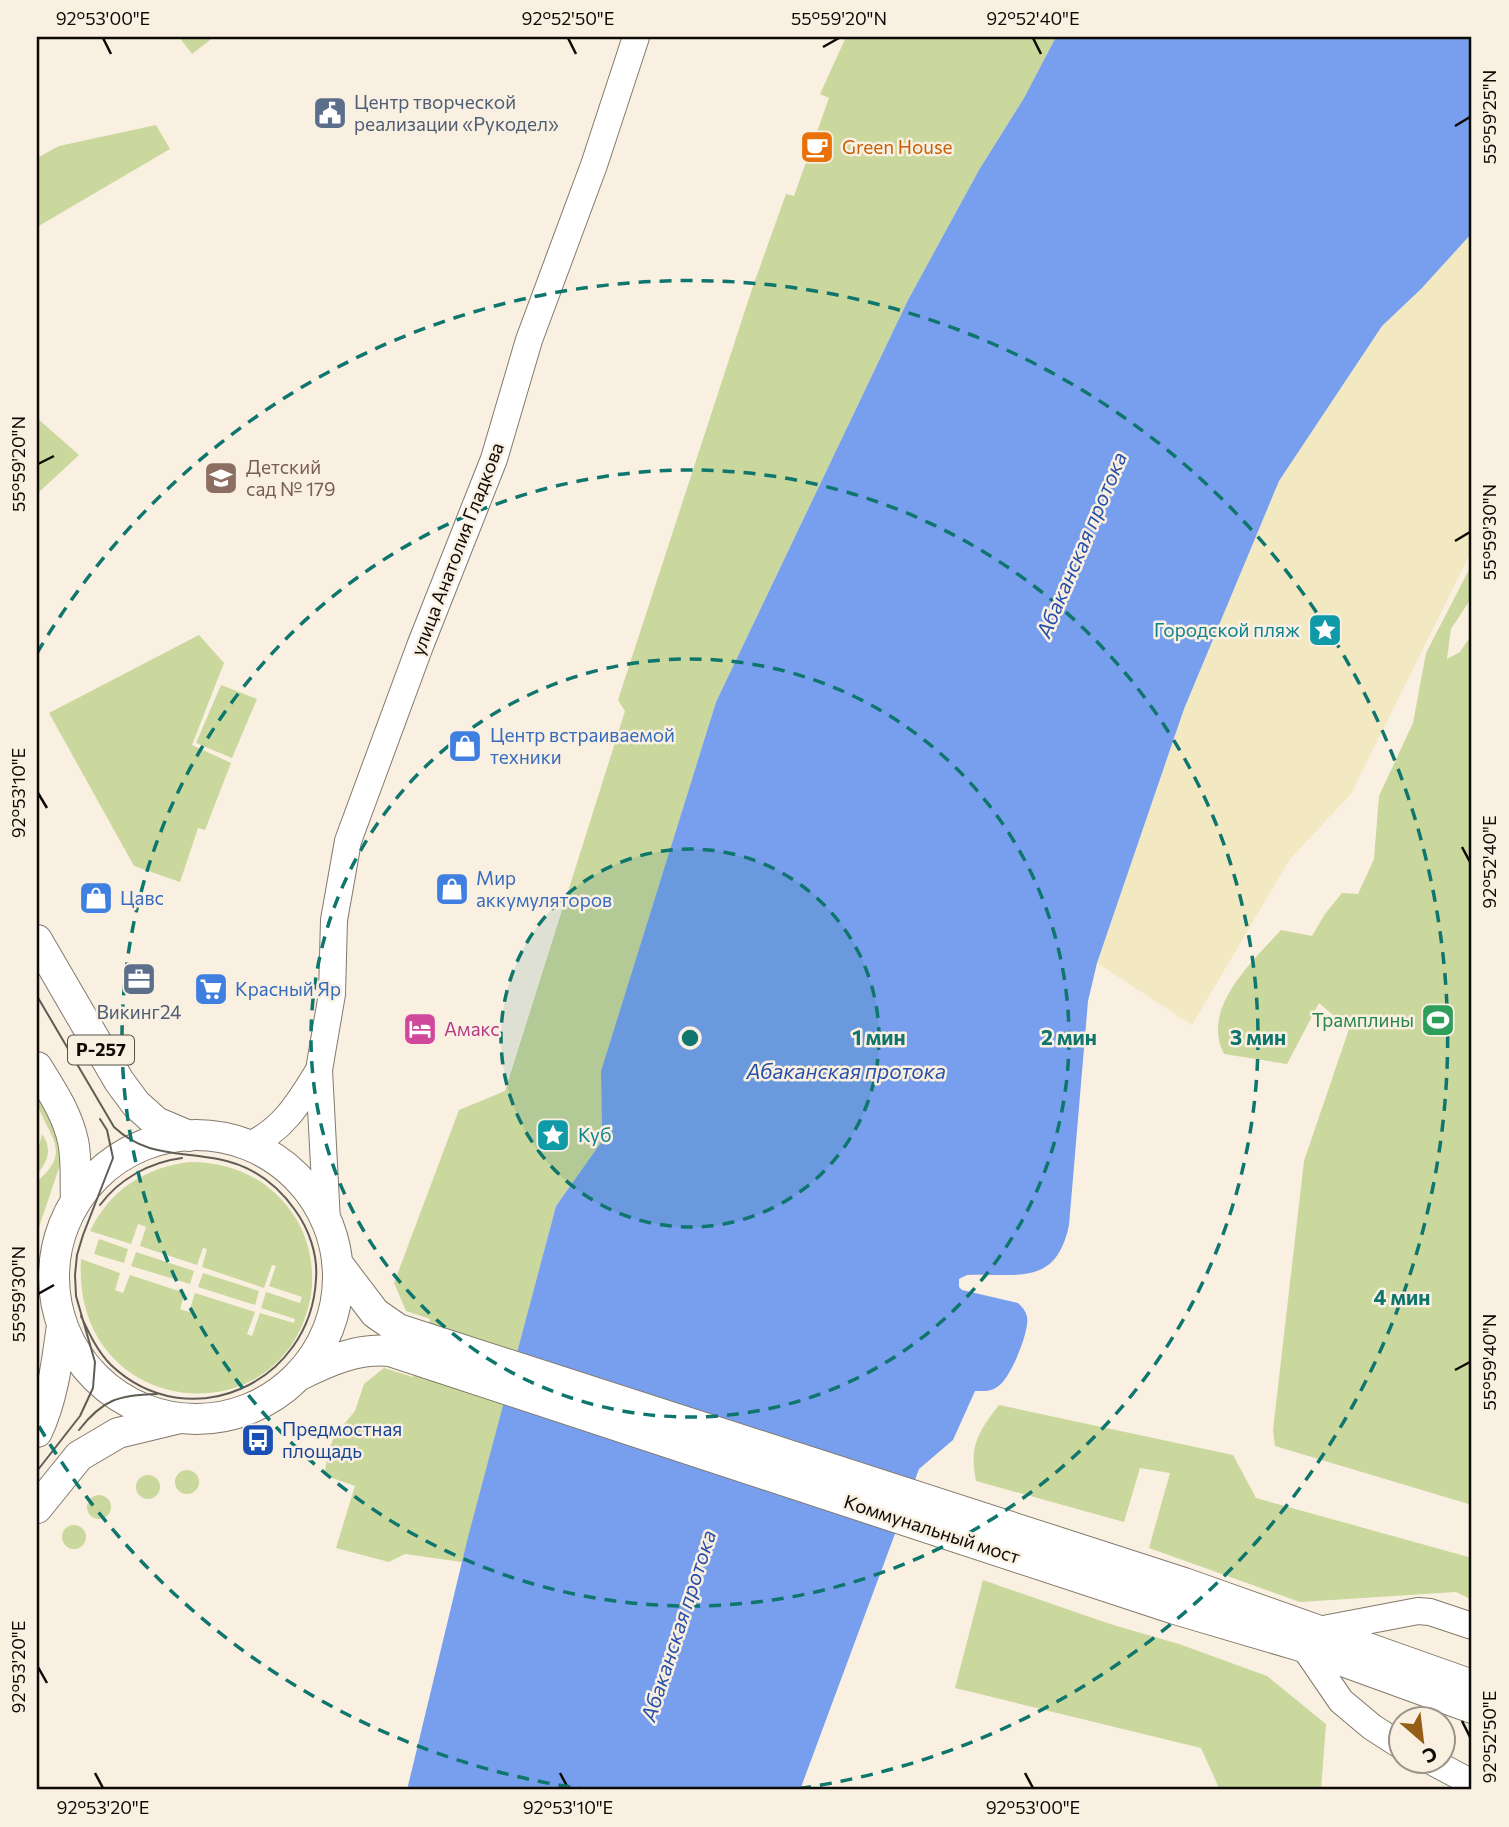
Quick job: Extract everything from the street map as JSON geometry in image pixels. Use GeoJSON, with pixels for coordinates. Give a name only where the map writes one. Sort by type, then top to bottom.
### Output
{"type":"FeatureCollection","features":[{"type":"Feature","properties":{"kind":"highway","name":"Р-257"},"geometry":{"type":"LineString","coordinates":[[37,940],[119,1081],[136,1104],[156,1122],[189,1136]]}},
{"type":"Feature","properties":{"kind":"highway","name":"Р-257"},"geometry":{"type":"LineString","coordinates":[[37,1066],[61,1107],[74,1143],[76,1201]]}},
{"type":"Feature","properties":{"kind":"highway","name":"Р-257"},"geometry":{"type":"LineString","coordinates":[[189,1136],[212,1136],[247,1146],[289,1170],[304,1186],[327,1222],[337,1263],[337,1288],[325,1335],[298,1376],[279,1392],[246,1410],[200,1419],[179,1418],[141,1409],[107,1389],[80,1360],[62,1325],[55,1300],[54,1273],[57,1247],[65,1221],[76,1201],[98,1175],[125,1154],[167,1139],[189,1136]]}},
{"type":"Feature","properties":{"kind":"highway"},"geometry":{"type":"LineString","coordinates":[[298,1376],[328,1361],[394,1340],[337,1263]]}},
{"type":"Feature","properties":{"kind":"highway"},"geometry":{"type":"LineString","coordinates":[[37,1432],[46,1413],[56,1374],[62,1325]]}},
{"type":"Feature","properties":{"kind":"highway","name":"Коммунальный мост"},"geometry":{"type":"LineString","coordinates":[[394,1340],[1308,1639],[1472,1685]]}},
{"type":"Feature","properties":{"kind":"highway"},"geometry":{"type":"LineString","coordinates":[[37,1508],[79,1456],[118,1433],[179,1418]]}},
{"type":"Feature","properties":{"kind":"highway","name":"Коммунальный мост"},"geometry":{"type":"LineString","coordinates":[[1308,1639],[1472,1708]]}},
{"type":"Feature","properties":{"kind":"main road","name":"улица Анатолия Гладкова"},"geometry":{"type":"LineString","coordinates":[[319,1070],[332,994],[334,920],[348,841],[420,646],[494,459],[529,340],[594,165],[636,37]]}},
{"type":"Feature","properties":{"kind":"main road"},"geometry":{"type":"LineString","coordinates":[[247,1146],[283,1123],[319,1070]]}},
{"type":"Feature","properties":{"kind":"main road"},"geometry":{"type":"LineString","coordinates":[[319,1070],[327,1222]]}},
{"type":"Feature","properties":{"kind":"main road"},"geometry":{"type":"LineString","coordinates":[[1386,1736],[1341,1701],[1308,1639],[1418,1611],[1430,1612],[1472,1626]]}},
{"type":"Feature","properties":{"kind":"main road"},"geometry":{"type":"LineString","coordinates":[[1455,1774],[1472,1783]]}},
{"type":"Feature","properties":{"kind":"green space"},"geometry":{"type":"Polygon","coordinates":[[[179,37],[214,37],[192,54],[179,37]]]}},
{"type":"Feature","properties":{"kind":"green space"},"geometry":{"type":"Polygon","coordinates":[[[846,37],[1056,37],[908,300],[716,702],[601,1071],[602,1141],[556,1206],[462,1562],[405,1554],[389,1562],[336,1548],[355,1486],[324,1475],[329,1449],[335,1435],[355,1411],[364,1384],[384,1368],[413,1377],[430,1319],[406,1311],[394,1283],[459,1110],[505,1091],[625,711],[618,700],[752,289],[786,194],[794,196],[829,98],[820,94],[846,37]]]}},
{"type":"Feature","properties":{"kind":"green space"},"geometry":{"type":"Polygon","coordinates":[[[156,125],[170,149],[37,227],[37,158],[59,146],[156,125]]]}},
{"type":"Feature","properties":{"kind":"green space"},"geometry":{"type":"Polygon","coordinates":[[[37,418],[79,455],[37,494],[37,418]]]}},
{"type":"Feature","properties":{"kind":"green space"},"geometry":{"type":"Polygon","coordinates":[[[1472,564],[1472,597],[1451,629],[1447,659],[1460,652],[1472,634],[1472,1505],[1275,1446],[1273,1430],[1304,1161],[1349,1029],[1319,1003],[1287,1064],[1224,1054],[1218,1037],[1224,1003],[1233,986],[1281,930],[1312,936],[1342,893],[1358,894],[1374,859],[1379,796],[1413,723],[1426,653],[1472,564]]]}},
{"type":"Feature","properties":{"kind":"green space"},"geometry":{"type":"Polygon","coordinates":[[[199,635],[224,663],[192,745],[231,763],[205,830],[198,828],[180,882],[134,866],[49,713],[199,635]]]}},
{"type":"Feature","properties":{"kind":"green space"},"geometry":{"type":"Polygon","coordinates":[[[221,685],[257,699],[232,758],[196,743],[221,685]]]}},
{"type":"Feature","properties":{"kind":"green space"},"geometry":{"type":"Polygon","coordinates":[[[37,1087],[64,1142],[60,1165],[37,1233],[37,1181],[54,1161],[56,1152],[55,1143],[37,1103],[37,1087]]]}},
{"type":"Feature","properties":{"kind":"green space"},"geometry":{"type":"Polygon","coordinates":[[[42,1134],[48,1154],[37,1174],[37,1154],[42,1134]]]}},
{"type":"Feature","properties":{"kind":"green space"},"geometry":{"type":"Polygon","coordinates":[[[189,1162],[234,1169],[248,1174],[272,1191],[299,1223],[311,1264],[311,1295],[293,1342],[263,1374],[224,1391],[182,1392],[143,1380],[109,1353],[87,1313],[81,1259],[120,1273],[115,1290],[123,1293],[130,1275],[185,1293],[180,1309],[189,1312],[195,1293],[255,1312],[247,1334],[252,1336],[260,1313],[294,1323],[295,1319],[261,1308],[266,1292],[300,1303],[302,1297],[269,1286],[276,1266],[272,1265],[264,1288],[202,1267],[207,1249],[203,1248],[197,1265],[140,1246],[146,1227],[138,1224],[131,1244],[90,1231],[108,1204],[130,1183],[157,1170],[189,1162]]]}},
{"type":"Feature","properties":{"kind":"green space"},"geometry":{"type":"Polygon","coordinates":[[[99,1239],[128,1249],[124,1263],[94,1254],[99,1239]]]}},
{"type":"Feature","properties":{"kind":"green space"},"geometry":{"type":"Polygon","coordinates":[[[136,1252],[194,1271],[190,1284],[131,1266],[136,1252]]]}},
{"type":"Feature","properties":{"kind":"green space"},"geometry":{"type":"Polygon","coordinates":[[[203,1273],[259,1291],[255,1305],[198,1287],[203,1273]]]}},
{"type":"Feature","properties":{"kind":"green space"},"geometry":{"type":"Polygon","coordinates":[[[999,1405],[1233,1455],[1256,1498],[1472,1558],[1472,1600],[1456,1592],[1300,1602],[1149,1548],[1170,1473],[1140,1468],[1124,1522],[976,1481],[974,1458],[977,1440],[999,1405]]]}},
{"type":"Feature","properties":{"kind":"green space"},"geometry":{"type":"Polygon","coordinates":[[[187,1470],[196,1473],[199,1482],[196,1491],[187,1494],[178,1491],[175,1482],[178,1473],[187,1470]]]}},
{"type":"Feature","properties":{"kind":"green space"},"geometry":{"type":"Polygon","coordinates":[[[148,1475],[157,1478],[160,1487],[157,1496],[148,1499],[139,1496],[136,1487],[139,1478],[148,1475]]]}},
{"type":"Feature","properties":{"kind":"green space"},"geometry":{"type":"Polygon","coordinates":[[[99,1495],[108,1498],[111,1507],[108,1516],[99,1519],[90,1516],[87,1507],[90,1498],[99,1495]]]}},
{"type":"Feature","properties":{"kind":"green space"},"geometry":{"type":"Polygon","coordinates":[[[74,1525],[83,1528],[86,1537],[83,1546],[74,1549],[65,1546],[62,1537],[65,1528],[74,1525]]]}},
{"type":"Feature","properties":{"kind":"green space"},"geometry":{"type":"Polygon","coordinates":[[[983,1580],[1110,1624],[1179,1644],[1267,1676],[1326,1724],[1321,1790],[1220,1790],[1201,1748],[955,1688],[983,1580]]]}},
{"type":"Feature","properties":{"kind":"sand","name":"Городской пляж"},"geometry":{"type":"Polygon","coordinates":[[[1472,233],[1472,550],[1351,794],[1290,859],[1192,1025],[1097,963],[1184,709],[1279,481],[1382,326],[1421,289],[1472,233]]]}},
{"type":"Feature","properties":{"kind":"water","name":"Абаканская протока"},"geometry":{"type":"Polygon","coordinates":[[[1056,37],[1472,37],[1472,233],[1421,289],[1382,326],[1279,481],[1184,709],[1097,963],[1088,1001],[1069,1225],[1063,1245],[1055,1259],[1044,1268],[1032,1272],[1018,1275],[967,1275],[959,1279],[959,1287],[962,1290],[1018,1303],[1027,1317],[1022,1343],[1002,1383],[992,1390],[975,1391],[953,1440],[919,1469],[800,1790],[407,1790],[468,1537],[556,1206],[602,1141],[601,1071],[716,702],[908,300],[1056,37]]]}},
{"type":"Feature","properties":{"kind":"tram line"},"geometry":{"type":"LineString","coordinates":[[37,996],[114,1127],[138,1144],[230,1162],[261,1177],[288,1200],[300,1217],[312,1243],[316,1261],[316,1279],[309,1316],[293,1347],[270,1371],[241,1389],[209,1398],[175,1397],[142,1387],[106,1360],[81,1316]]}},
{"type":"Feature","properties":{"kind":"tram line"},"geometry":{"type":"LineString","coordinates":[[37,1471],[80,1416],[93,1388],[95,1362],[76,1296],[75,1275],[83,1235],[113,1158],[107,1130],[100,1119]]}},
{"type":"Feature","properties":{"kind":"tram line"},"geometry":{"type":"LineString","coordinates":[[100,1205],[116,1187],[136,1173],[158,1163],[182,1158]]}},
{"type":"Feature","properties":{"kind":"tram line"},"geometry":{"type":"LineString","coordinates":[[79,1430],[104,1405],[122,1398],[157,1394]]}},
{"type":"Feature","properties":{"kind":"place","name":"Центр творческой реализации «Рукодел»"},"geometry":{"type":"Point","coordinates":[330,113]}},
{"type":"Feature","properties":{"kind":"place","name":"Green House"},"geometry":{"type":"Point","coordinates":[817,147]}},
{"type":"Feature","properties":{"kind":"place","name":"Детский сад № 179"},"geometry":{"type":"Point","coordinates":[221,478]}},
{"type":"Feature","properties":{"kind":"place","name":"Городской пляж"},"geometry":{"type":"Point","coordinates":[1325,630]}},
{"type":"Feature","properties":{"kind":"place","name":"Центр встраиваемой техники"},"geometry":{"type":"Point","coordinates":[465,746]}},
{"type":"Feature","properties":{"kind":"place","name":"Мир аккумуляторов"},"geometry":{"type":"Point","coordinates":[452,889]}},
{"type":"Feature","properties":{"kind":"place","name":"Цавс"},"geometry":{"type":"Point","coordinates":[96,898]}},
{"type":"Feature","properties":{"kind":"place","name":"Викинг24"},"geometry":{"type":"Point","coordinates":[139,979]}},
{"type":"Feature","properties":{"kind":"place","name":"Красный Яр"},"geometry":{"type":"Point","coordinates":[211,989]}},
{"type":"Feature","properties":{"kind":"place","name":"Трамплины"},"geometry":{"type":"Point","coordinates":[1438,1020]}},
{"type":"Feature","properties":{"kind":"place","name":"Амакс"},"geometry":{"type":"Point","coordinates":[420,1029]}},
{"type":"Feature","properties":{"kind":"place","name":"Куб"},"geometry":{"type":"Point","coordinates":[553,1135]}},
{"type":"Feature","properties":{"kind":"place","name":"Предмостная площадь"},"geometry":{"type":"Point","coordinates":[258,1440]}}]}
